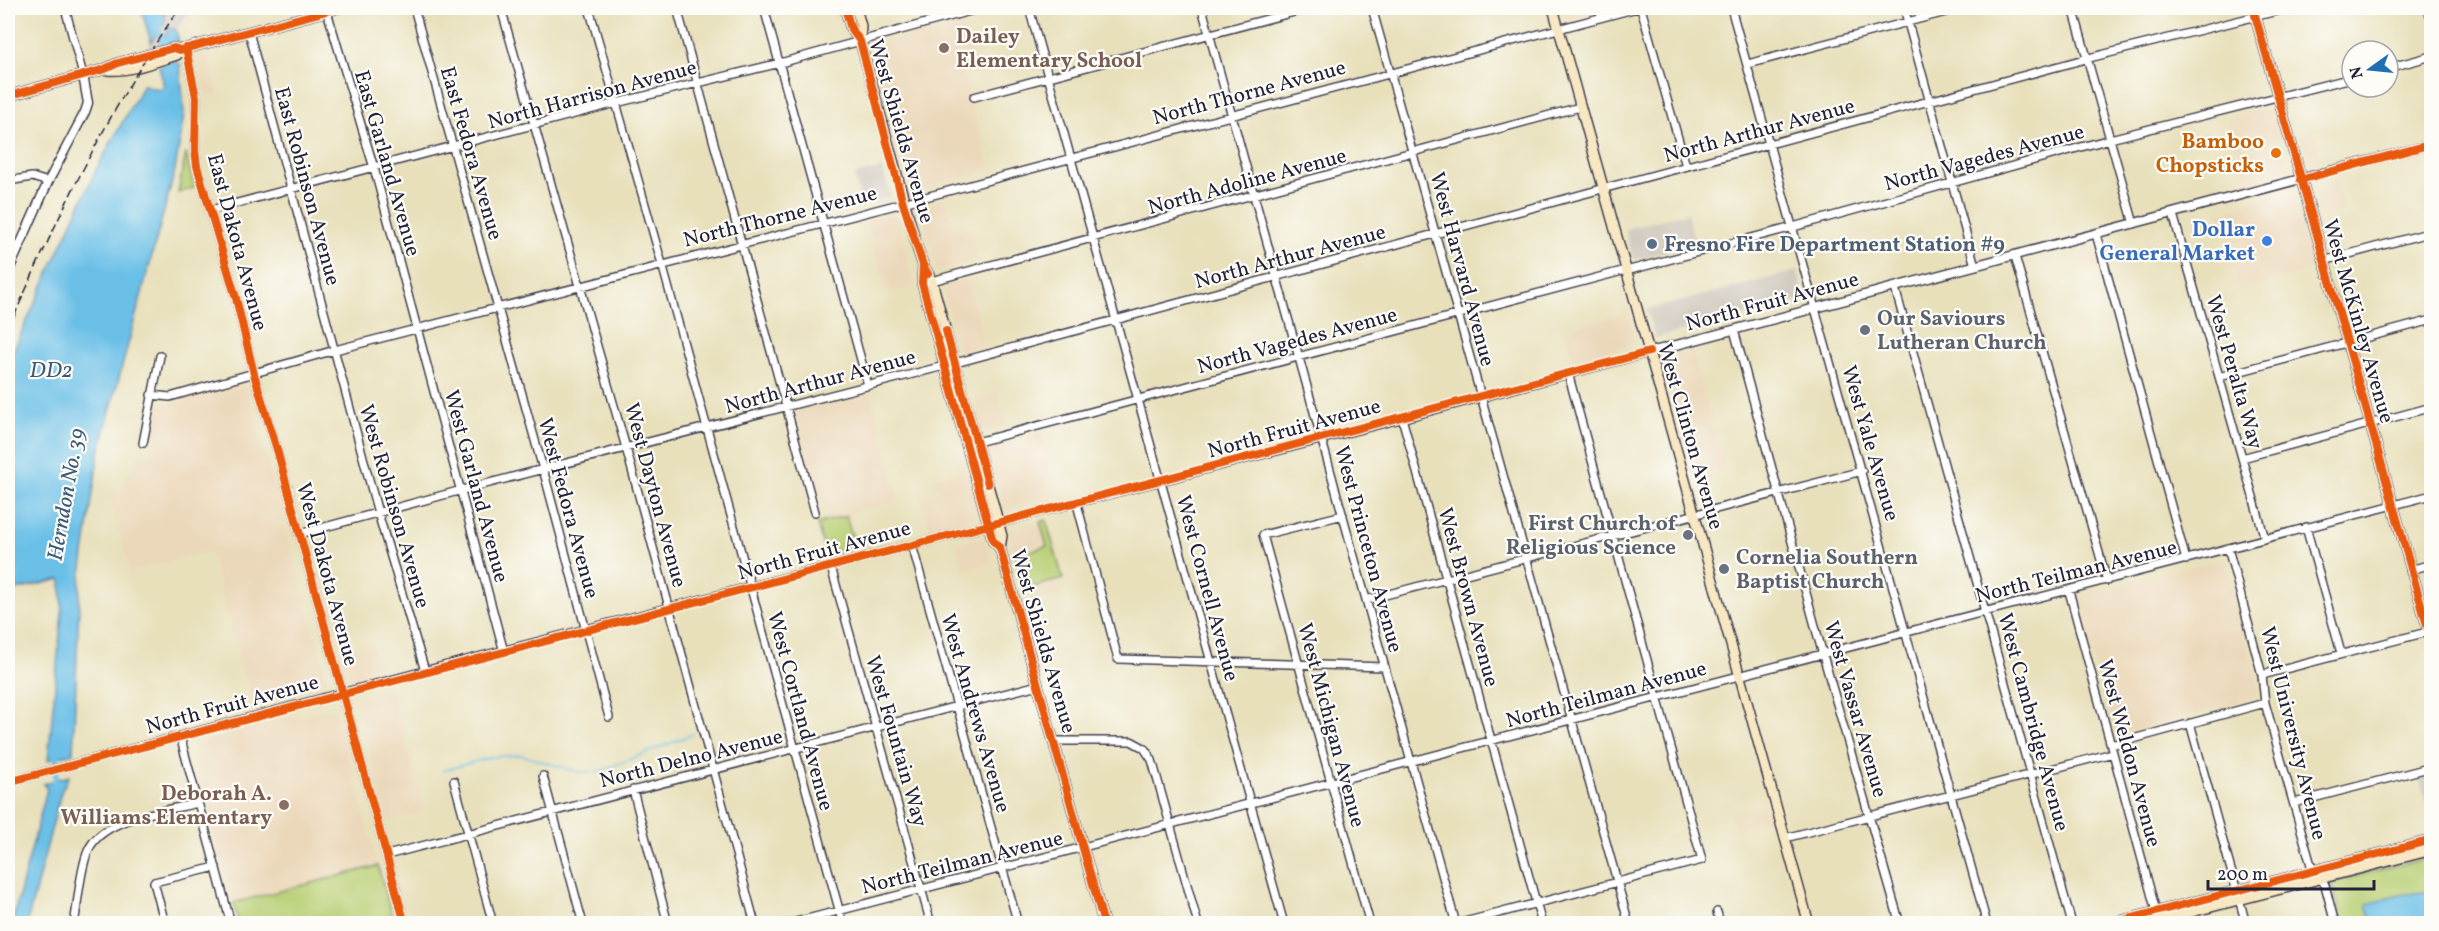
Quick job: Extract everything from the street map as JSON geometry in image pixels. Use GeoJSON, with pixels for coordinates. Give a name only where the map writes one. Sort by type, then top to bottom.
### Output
{"type":"FeatureCollection","features":[{"type":"Feature","properties":{"kind":"main road"},"geometry":{"type":"LineString","coordinates":[[8,96],[105,69],[119,71],[158,56],[327,9],[338,8]]}},
{"type":"Feature","properties":{"kind":"main road","name":"West Shields Avenue"},"geometry":{"type":"LineString","coordinates":[[845,8],[851,29],[860,41]]}},
{"type":"Feature","properties":{"kind":"main road","name":"West Shields Avenue"},"geometry":{"type":"LineString","coordinates":[[856,8],[861,26],[860,41],[903,203],[923,265],[944,366],[994,525]]}},
{"type":"Feature","properties":{"kind":"main road","name":"West Clinton Avenue"},"geometry":{"type":"LineString","coordinates":[[1553,8],[1809,924]]}},
{"type":"Feature","properties":{"kind":"main road","name":"West McKinley Avenue"},"geometry":{"type":"LineString","coordinates":[[2254,12],[2432,643]]}},
{"type":"Feature","properties":{"kind":"main road","name":"West Shields Avenue"},"geometry":{"type":"LineString","coordinates":[[927,282],[977,442],[994,525],[993,541],[1000,548],[1104,924]]}},
{"type":"Feature","properties":{"kind":"main road"},"geometry":{"type":"LineString","coordinates":[[955,404],[962,414],[971,439],[977,442]]}},
{"type":"Feature","properties":{"kind":"main road"},"geometry":{"type":"LineString","coordinates":[[2145,924],[2314,870],[2432,840]]}},
{"type":"Feature","properties":{"kind":"main road"},"geometry":{"type":"LineString","coordinates":[[2238,895],[2321,879],[2432,850]]}},
{"type":"Feature","properties":{"kind":"main road"},"geometry":{"type":"LineString","coordinates":[[2109,924],[2158,918]]}},
{"type":"Feature","properties":{"kind":"street"},"geometry":{"type":"LineString","coordinates":[[8,272],[48,182],[88,103],[65,8]]}},
{"type":"Feature","properties":{"kind":"street","name":"East Fedora Avenue"},"geometry":{"type":"LineString","coordinates":[[414,8],[498,307]]}},
{"type":"Feature","properties":{"kind":"street","name":"West Dayton Avenue"},"geometry":{"type":"LineString","coordinates":[[501,8],[626,448],[755,924]]}},
{"type":"Feature","properties":{"kind":"street","name":"West Cortland Avenue"},"geometry":{"type":"LineString","coordinates":[[589,8],[662,264],[843,924]]}},
{"type":"Feature","properties":{"kind":"street"},"geometry":{"type":"LineString","coordinates":[[676,8],[815,512]]}},
{"type":"Feature","properties":{"kind":"street"},"geometry":{"type":"LineString","coordinates":[[764,8],[868,385]]}},
{"type":"Feature","properties":{"kind":"street"},"geometry":{"type":"LineString","coordinates":[[941,8],[943,17]]}},
{"type":"Feature","properties":{"kind":"street","name":"North Harrison Avenue"},"geometry":{"type":"LineString","coordinates":[[211,210],[616,103],[780,63],[981,8]]}},
{"type":"Feature","properties":{"kind":"street","name":"West Cornell Avenue"},"geometry":{"type":"LineString","coordinates":[[1029,8],[1050,76],[1284,924]]}},
{"type":"Feature","properties":{"kind":"street","name":"West Princeton Avenue"},"geometry":{"type":"LineString","coordinates":[[1202,8],[1457,924]]}},
{"type":"Feature","properties":{"kind":"street"},"geometry":{"type":"LineString","coordinates":[[975,97],[1309,8]]}},
{"type":"Feature","properties":{"kind":"street","name":"West Harvard Avenue"},"geometry":{"type":"LineString","coordinates":[[1372,8],[1629,924]]}},
{"type":"Feature","properties":{"kind":"street"},"geometry":{"type":"LineString","coordinates":[[1639,8],[1686,166]]}},
{"type":"Feature","properties":{"kind":"street","name":"North Thorne Avenue"},"geometry":{"type":"LineString","coordinates":[[151,395],[170,397],[418,328],[903,203],[1231,114],[1639,8]]}},
{"type":"Feature","properties":{"kind":"street","name":"West Yale Avenue"},"geometry":{"type":"LineString","coordinates":[[1731,8],[1771,144],[1987,924]]}},
{"type":"Feature","properties":{"kind":"street"},"geometry":{"type":"LineString","coordinates":[[1904,8],[1975,267]]}},
{"type":"Feature","properties":{"kind":"street"},"geometry":{"type":"LineString","coordinates":[[1748,64],[1961,8]]}},
{"type":"Feature","properties":{"kind":"street"},"geometry":{"type":"LineString","coordinates":[[2073,8],[2089,58],[2134,224]]}},
{"type":"Feature","properties":{"kind":"street","name":"North Arthur Avenue"},"geometry":{"type":"LineString","coordinates":[[299,534],[944,366],[1603,190],[2254,12],[2289,8]]}},
{"type":"Feature","properties":{"kind":"street"},"geometry":{"type":"LineString","coordinates":[[2428,8],[2432,22]]}},
{"type":"Feature","properties":{"kind":"street","name":"East Garland Avenue"},"geometry":{"type":"LineString","coordinates":[[327,9],[418,328]]}},
{"type":"Feature","properties":{"kind":"street","name":"East Robinson Avenue"},"geometry":{"type":"LineString","coordinates":[[249,32],[335,350]]}},
{"type":"Feature","properties":{"kind":"street","name":"East Dakota Avenue"},"geometry":{"type":"LineString","coordinates":[[179,50],[196,97],[197,166],[211,210],[254,374]]}},
{"type":"Feature","properties":{"kind":"street"},"geometry":{"type":"LineString","coordinates":[[2400,65],[2432,56]]}},
{"type":"Feature","properties":{"kind":"street","name":"North Vagedes Avenue"},"geometry":{"type":"LineString","coordinates":[[977,442],[1793,227],[2110,139],[2278,99],[2340,81]]}},
{"type":"Feature","properties":{"kind":"street","name":"North Adoline Avenue"},"geometry":{"type":"LineString","coordinates":[[927,282],[1580,108]]}},
{"type":"Feature","properties":{"kind":"street","name":"North Fruit Avenue"},"geometry":{"type":"LineString","coordinates":[[8,782],[425,671],[1077,504],[2432,144]]}},
{"type":"Feature","properties":{"kind":"street"},"geometry":{"type":"LineString","coordinates":[[8,181],[32,177],[48,182]]}},
{"type":"Feature","properties":{"kind":"street","name":"West Peralta Way"},"geometry":{"type":"LineString","coordinates":[[2173,214],[2265,539]]}},
{"type":"Feature","properties":{"kind":"street"},"geometry":{"type":"LineString","coordinates":[[2323,261],[2432,232]]}},
{"type":"Feature","properties":{"kind":"street"},"geometry":{"type":"LineString","coordinates":[[2096,234],[2186,560]]}},
{"type":"Feature","properties":{"kind":"street"},"geometry":{"type":"LineString","coordinates":[[2015,256],[2107,581]]}},
{"type":"Feature","properties":{"kind":"street","name":"West Cambridge Avenue"},"geometry":{"type":"LineString","coordinates":[[1895,288],[2072,924]]}},
{"type":"Feature","properties":{"kind":"street","name":"West Fedora Avenue"},"geometry":{"type":"LineString","coordinates":[[498,307],[609,717]]}},
{"type":"Feature","properties":{"kind":"street"},"geometry":{"type":"LineString","coordinates":[[2219,378],[2432,320]]}},
{"type":"Feature","properties":{"kind":"street","name":"West Garland Avenue"},"geometry":{"type":"LineString","coordinates":[[418,328],[504,652]]}},
{"type":"Feature","properties":{"kind":"street","name":"West Vassar Avenue"},"geometry":{"type":"LineString","coordinates":[[1734,330],[1900,924]]}},
{"type":"Feature","properties":{"kind":"street","name":"West Robinson Avenue"},"geometry":{"type":"LineString","coordinates":[[335,350],[378,513],[425,671]]}},
{"type":"Feature","properties":{"kind":"street"},"geometry":{"type":"LineString","coordinates":[[143,443],[160,356]]}},
{"type":"Feature","properties":{"kind":"street"},"geometry":{"type":"LineString","coordinates":[[1457,924],[1702,860],[1568,373]]}},
{"type":"Feature","properties":{"kind":"street","name":"West Dakota Avenue"},"geometry":{"type":"LineString","coordinates":[[254,374],[405,924]]}},
{"type":"Feature","properties":{"kind":"street"},"geometry":{"type":"LineString","coordinates":[[2242,458],[2432,407]]}},
{"type":"Feature","properties":{"kind":"street","name":"West Brown Avenue"},"geometry":{"type":"LineString","coordinates":[[1402,418],[1542,924]]}},
{"type":"Feature","properties":{"kind":"street"},"geometry":{"type":"LineString","coordinates":[[1366,600],[1862,471]]}},
{"type":"Feature","properties":{"kind":"street","name":"North Teilman Avenue"},"geometry":{"type":"LineString","coordinates":[[788,924],[2069,591],[2306,526],[2432,495]]}},
{"type":"Feature","properties":{"kind":"street"},"geometry":{"type":"LineString","coordinates":[[1077,504],[1118,659],[1385,667]]}},
{"type":"Feature","properties":{"kind":"street","name":"West Michigan Avenue"},"geometry":{"type":"LineString","coordinates":[[1342,515],[1263,535],[1370,924]]}},
{"type":"Feature","properties":{"kind":"street"},"geometry":{"type":"LineString","coordinates":[[2306,526],[2341,653]]}},
{"type":"Feature","properties":{"kind":"street","name":"West Andrews Avenue"},"geometry":{"type":"LineString","coordinates":[[912,545],[1018,924]]}},
{"type":"Feature","properties":{"kind":"street","name":"West University Avenue"},"geometry":{"type":"LineString","coordinates":[[2228,548],[2262,675],[2265,703],[2311,865],[2325,885],[2336,924]]}},
{"type":"Feature","properties":{"kind":"street"},"geometry":{"type":"LineString","coordinates":[[2410,570],[2432,564]]}},
{"type":"Feature","properties":{"kind":"street","name":"West Fountain Way"},"geometry":{"type":"LineString","coordinates":[[831,567],[931,924]]}},
{"type":"Feature","properties":{"kind":"street","name":"West Weldon Avenue"},"geometry":{"type":"LineString","coordinates":[[2069,591],[2158,918]]}},
{"type":"Feature","properties":{"kind":"street"},"geometry":{"type":"LineString","coordinates":[[2262,675],[2430,631]]}},
{"type":"Feature","properties":{"kind":"street","name":"North Delno Avenue"},"geometry":{"type":"LineString","coordinates":[[387,855],[1038,685]]}},
{"type":"Feature","properties":{"kind":"street"},"geometry":{"type":"LineString","coordinates":[[2111,745],[2265,703]]}},
{"type":"Feature","properties":{"kind":"street"},"geometry":{"type":"LineString","coordinates":[[2190,723],[2246,924]]}},
{"type":"Feature","properties":{"kind":"street"},"geometry":{"type":"LineString","coordinates":[[180,736],[231,924]]}},
{"type":"Feature","properties":{"kind":"street"},"geometry":{"type":"LineString","coordinates":[[1054,741],[1131,741],[1144,748],[1152,760],[1198,924]]}},
{"type":"Feature","properties":{"kind":"street"},"geometry":{"type":"LineString","coordinates":[[1785,838],[2113,753]]}},
{"type":"Feature","properties":{"kind":"street"},"geometry":{"type":"LineString","coordinates":[[2294,803],[2432,767]]}},
{"type":"Feature","properties":{"kind":"street"},"geometry":{"type":"LineString","coordinates":[[543,776],[583,924]]}},
{"type":"Feature","properties":{"kind":"street"},"geometry":{"type":"LineString","coordinates":[[453,781],[493,924]]}},
{"type":"Feature","properties":{"kind":"street"},"geometry":{"type":"LineString","coordinates":[[633,790],[668,924]]}},
{"type":"Feature","properties":{"kind":"street"},"geometry":{"type":"LineString","coordinates":[[74,924],[87,852],[96,837],[117,824],[198,803]]}},
{"type":"Feature","properties":{"kind":"street"},"geometry":{"type":"LineString","coordinates":[[165,924],[154,882],[216,867]]}},
{"type":"Feature","properties":{"kind":"street"},"geometry":{"type":"LineString","coordinates":[[1716,912],[1719,924]]}},
{"type":"Feature","properties":{"kind":"shaded area"},"geometry":{"type":"Polygon","coordinates":[[[164,8],[193,8],[176,30],[170,28],[158,47],[146,50],[165,21],[164,8]]]}},
{"type":"Feature","properties":{"kind":"shaded area"},"geometry":{"type":"Polygon","coordinates":[[[1563,8],[1614,8],[1569,19],[1566,18],[1563,8]]]}},
{"type":"Feature","properties":{"kind":"shaded area"},"geometry":{"type":"Polygon","coordinates":[[[963,20],[971,51],[958,55],[990,170],[910,192],[875,65],[872,45],[963,20]]]}},
{"type":"Feature","properties":{"kind":"shaded area"},"geometry":{"type":"Polygon","coordinates":[[[207,51],[218,94],[207,97],[198,54],[207,51]]]}},
{"type":"Feature","properties":{"kind":"shaded area"},"geometry":{"type":"Polygon","coordinates":[[[2270,108],[2280,139],[2236,151],[2227,119],[2270,108]]]}},
{"type":"Feature","properties":{"kind":"shaded area"},"geometry":{"type":"Polygon","coordinates":[[[2314,133],[2322,163],[2311,166],[2301,136],[2314,133]]]}},
{"type":"Feature","properties":{"kind":"shaded area"},"geometry":{"type":"Polygon","coordinates":[[[2281,143],[2289,169],[2286,173],[2246,184],[2238,154],[2281,143]]]}},
{"type":"Feature","properties":{"kind":"shaded area"},"geometry":{"type":"Polygon","coordinates":[[[882,168],[891,197],[862,205],[854,175],[882,168]]]}},
{"type":"Feature","properties":{"kind":"shaded area"},"geometry":{"type":"Polygon","coordinates":[[[2335,177],[2344,211],[2321,217],[2314,190],[2316,186],[2333,181],[2335,177]]]}},
{"type":"Feature","properties":{"kind":"shaded area"},"geometry":{"type":"Polygon","coordinates":[[[2291,192],[2296,195],[2317,269],[2239,290],[2218,212],[2291,192]]]}},
{"type":"Feature","properties":{"kind":"shaded area"},"geometry":{"type":"Polygon","coordinates":[[[944,198],[954,231],[969,227],[978,260],[939,270],[920,207],[944,198]]]}},
{"type":"Feature","properties":{"kind":"shaded area"},"geometry":{"type":"Polygon","coordinates":[[[894,212],[915,286],[887,293],[866,219],[894,212]]]}},
{"type":"Feature","properties":{"kind":"shaded area"},"geometry":{"type":"Polygon","coordinates":[[[1687,213],[1695,244],[1633,260],[1625,229],[1687,213]]]}},
{"type":"Feature","properties":{"kind":"shaded area"},"geometry":{"type":"Polygon","coordinates":[[[2092,243],[2100,270],[2087,273],[2080,246],[2092,243]]]}},
{"type":"Feature","properties":{"kind":"shaded area"},"geometry":{"type":"Polygon","coordinates":[[[1797,271],[1805,297],[1803,299],[1655,338],[1647,310],[1797,271]]]}},
{"type":"Feature","properties":{"kind":"shaded area"},"geometry":{"type":"Polygon","coordinates":[[[967,279],[985,345],[962,351],[959,350],[942,288],[943,285],[967,279]]]}},
{"type":"Feature","properties":{"kind":"shaded area"},"geometry":{"type":"Polygon","coordinates":[[[1627,313],[1635,340],[1632,345],[1574,360],[1565,330],[1627,313]]]}},
{"type":"Feature","properties":{"kind":"shaded area"},"geometry":{"type":"Polygon","coordinates":[[[1692,350],[1725,469],[1694,477],[1661,359],[1692,350]]]}},
{"type":"Feature","properties":{"kind":"shaded area"},"geometry":{"type":"Polygon","coordinates":[[[246,384],[328,683],[326,686],[252,706],[210,551],[130,572],[109,493],[120,490],[139,455],[148,457],[157,451],[159,441],[152,428],[156,402],[172,402],[246,384]]]}},
{"type":"Feature","properties":{"kind":"shaded area"},"geometry":{"type":"Polygon","coordinates":[[[870,391],[899,501],[849,514],[857,549],[824,558],[816,525],[827,517],[828,510],[820,499],[796,410],[870,391]]]}},
{"type":"Feature","properties":{"kind":"shaded area"},"geometry":{"type":"Polygon","coordinates":[[[998,392],[1007,425],[982,431],[973,399],[998,392]]]}},
{"type":"Feature","properties":{"kind":"shaded area"},"geometry":{"type":"Polygon","coordinates":[[[1042,432],[1059,495],[1004,510],[987,447],[1042,432]]]}},
{"type":"Feature","properties":{"kind":"shaded area"},"geometry":{"type":"Polygon","coordinates":[[[966,469],[978,516],[930,530],[921,497],[939,492],[935,477],[966,469]]]}},
{"type":"Feature","properties":{"kind":"shaded area"},"geometry":{"type":"Polygon","coordinates":[[[1040,522],[1047,546],[1016,555],[1011,530],[1040,522]]]}},
{"type":"Feature","properties":{"kind":"shaded area"},"geometry":{"type":"Polygon","coordinates":[[[981,538],[986,540],[992,564],[964,571],[956,544],[981,538]]]}},
{"type":"Feature","properties":{"kind":"shaded area"},"geometry":{"type":"Polygon","coordinates":[[[2224,559],[2258,682],[2258,697],[2115,735],[2076,597],[2224,559]]]}},
{"type":"Feature","properties":{"kind":"shaded area"},"geometry":{"type":"Polygon","coordinates":[[[1056,581],[1061,595],[1029,604],[1025,589],[1056,581]]]}},
{"type":"Feature","properties":{"kind":"shaded area"},"geometry":{"type":"Polygon","coordinates":[[[373,644],[381,672],[350,679],[341,652],[373,644]]]}},
{"type":"Feature","properties":{"kind":"shaded area"},"geometry":{"type":"Polygon","coordinates":[[[391,690],[425,811],[388,820],[355,702],[391,690]]]}},
{"type":"Feature","properties":{"kind":"shaded area","name":"Deborah A. Williams Elementary"},"geometry":{"type":"Polygon","coordinates":[[[331,709],[336,712],[378,866],[233,903],[190,744],[281,719],[292,719],[331,709]]]}},
{"type":"Feature","properties":{"kind":"shaded area"},"geometry":{"type":"Polygon","coordinates":[[[2432,773],[2431,820],[2419,776],[2432,773]]]}},
{"type":"Feature","properties":{"kind":"shaded area"},"geometry":{"type":"Polygon","coordinates":[[[1764,805],[1769,820],[1734,829],[1730,814],[1764,805]]]}},
{"type":"Feature","properties":{"kind":"green space"},"geometry":{"type":"Polygon","coordinates":[[[186,153],[194,188],[178,193],[186,153]]]}},
{"type":"Feature","properties":{"kind":"green space"},"geometry":{"type":"Polygon","coordinates":[[[846,516],[855,546],[826,555],[817,524],[846,516]]]}},
{"type":"Feature","properties":{"kind":"green space"},"geometry":{"type":"Polygon","coordinates":[[[1046,520],[1063,579],[1025,589],[1016,555],[1047,546],[1040,522],[1046,520]]]}},
{"type":"Feature","properties":{"kind":"green space"},"geometry":{"type":"Polygon","coordinates":[[[2431,857],[2431,923],[2343,923],[2332,882],[2431,857]]]}},
{"type":"Feature","properties":{"kind":"green space"},"geometry":{"type":"Polygon","coordinates":[[[378,866],[394,923],[239,923],[233,903],[378,866]]]}},
{"type":"Feature","properties":{"kind":"water"},"geometry":{"type":"Polygon","coordinates":[[[141,8],[164,8],[165,21],[151,42],[141,8]]]}},
{"type":"Feature","properties":{"kind":"water"},"geometry":{"type":"Polygon","coordinates":[[[170,28],[176,30],[179,42],[158,47],[170,28]]]}},
{"type":"Feature","properties":{"kind":"water","name":"DD2"},"geometry":{"type":"Polygon","coordinates":[[[176,61],[180,64],[184,114],[175,170],[99,452],[80,582],[73,753],[48,760],[62,612],[61,579],[8,592],[8,362],[96,170],[143,85],[158,89],[164,87],[159,66],[176,61]]]}},
{"type":"Feature","properties":{"kind":"water"},"geometry":{"type":"Polygon","coordinates":[[[69,776],[61,792],[27,923],[12,923],[47,789],[43,784],[69,776]]]}},
{"type":"Feature","properties":{"kind":"water"},"geometry":{"type":"Polygon","coordinates":[[[2431,891],[2431,923],[2372,923],[2367,904],[2400,895],[2431,891]]]}},
{"type":"Feature","properties":{"kind":"waterway","name":"Herndon No. 39"},"geometry":{"type":"LineString","coordinates":[[154,8],[170,71]]}},
{"type":"Feature","properties":{"kind":"waterway"},"geometry":{"type":"LineString","coordinates":[[442,771],[491,757],[521,755],[578,772],[598,772],[693,734]]}},
{"type":"Feature","properties":{"kind":"waterway","name":"Herndon No. 39"},"geometry":{"type":"LineString","coordinates":[[55,787],[58,750]]}},
{"type":"Feature","properties":{"kind":"railway"},"geometry":{"type":"LineString","coordinates":[[8,330],[65,205],[107,124],[130,84],[180,8]]}},
{"type":"Feature","properties":{"kind":"cycle path"},"geometry":{"type":"LineString","coordinates":[[8,96],[174,48],[180,50],[338,8]]}},
{"type":"Feature","properties":{"kind":"cycle path"},"geometry":{"type":"LineString","coordinates":[[845,8],[851,29],[860,41],[903,203],[928,274]]}},
{"type":"Feature","properties":{"kind":"cycle path"},"geometry":{"type":"LineString","coordinates":[[2253,8],[2432,643]]}},
{"type":"Feature","properties":{"kind":"cycle path"},"geometry":{"type":"LineString","coordinates":[[186,48],[196,97],[197,166],[236,298],[254,374],[278,453],[405,924]]}},
{"type":"Feature","properties":{"kind":"cycle path"},"geometry":{"type":"LineString","coordinates":[[2300,180],[2432,144]]}},
{"type":"Feature","properties":{"kind":"cycle path"},"geometry":{"type":"LineString","coordinates":[[923,265],[922,283],[993,541],[1000,548],[1104,924]]}},
{"type":"Feature","properties":{"kind":"cycle path"},"geometry":{"type":"LineString","coordinates":[[946,331],[988,484]]}},
{"type":"Feature","properties":{"kind":"cycle path"},"geometry":{"type":"LineString","coordinates":[[8,782],[1649,352]]}},
{"type":"Feature","properties":{"kind":"cycle path"},"geometry":{"type":"LineString","coordinates":[[2109,924],[2432,840]]}},
{"type":"Feature","properties":{"kind":"place","name":"Dailey Elementary School"},"geometry":{"type":"Point","coordinates":[944,48]}},
{"type":"Feature","properties":{"kind":"place","name":"Bamboo Chopsticks"},"geometry":{"type":"Point","coordinates":[2276,153]}},
{"type":"Feature","properties":{"kind":"place","name":"Dollar General Market"},"geometry":{"type":"Point","coordinates":[2267,241]}},
{"type":"Feature","properties":{"kind":"place","name":"Fresno Fire Department Station #9"},"geometry":{"type":"Point","coordinates":[1652,244]}},
{"type":"Feature","properties":{"kind":"place","name":"Our Saviours Lutheran Church"},"geometry":{"type":"Point","coordinates":[1865,330]}},
{"type":"Feature","properties":{"kind":"place","name":"First Church of Religious Science"},"geometry":{"type":"Point","coordinates":[1688,535]}},
{"type":"Feature","properties":{"kind":"place","name":"Cornelia Southern Baptist Church"},"geometry":{"type":"Point","coordinates":[1724,569]}},
{"type":"Feature","properties":{"kind":"place","name":"Deborah A. Williams Elementary"},"geometry":{"type":"Point","coordinates":[284,805]}}]}
